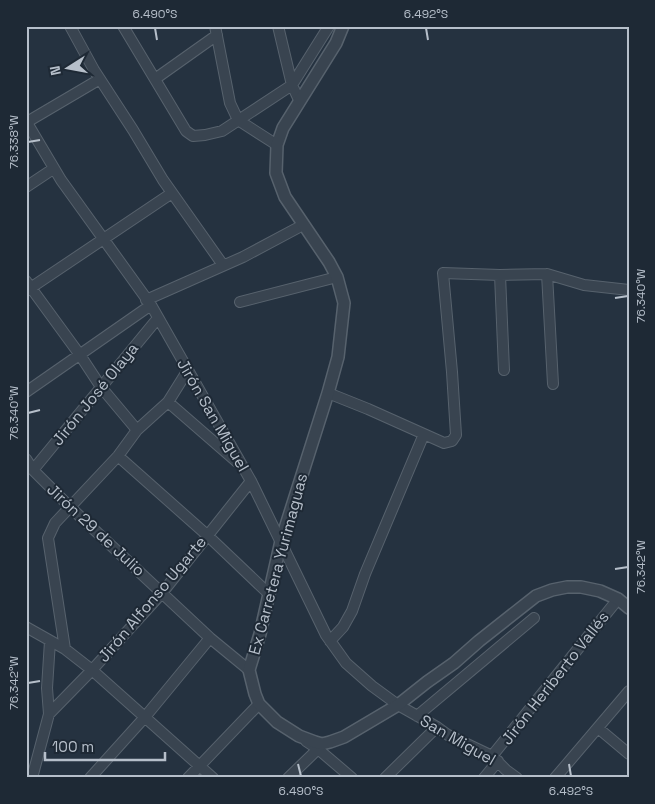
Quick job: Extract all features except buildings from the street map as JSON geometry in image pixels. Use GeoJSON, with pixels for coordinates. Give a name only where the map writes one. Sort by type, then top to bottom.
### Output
{"type":"FeatureCollection","features":[{"type":"Feature","properties":{"kind":"street"},"geometry":{"type":"LineString","coordinates":[[70,26],[94,70],[172,193],[223,265]]}},
{"type":"Feature","properties":{"kind":"street"},"geometry":{"type":"LineString","coordinates":[[124,26],[186,131],[193,136],[222,131],[292,85],[329,26]]}},
{"type":"Feature","properties":{"kind":"street"},"geometry":{"type":"LineString","coordinates":[[278,26],[292,85],[299,100]]}},
{"type":"Feature","properties":{"kind":"street","name":"Ex Carretera Yurimaguas"},"geometry":{"type":"LineString","coordinates":[[343,26],[336,43],[283,128],[277,145],[276,173],[286,197],[303,225],[330,262],[337,277],[344,303],[338,357],[281,541],[260,634],[249,670],[259,704],[277,722],[299,736],[322,744],[330,742],[344,737],[398,705],[454,663],[536,596],[566,587],[581,587],[600,591],[618,599],[629,608]]}},
{"type":"Feature","properties":{"kind":"street"},"geometry":{"type":"LineString","coordinates":[[155,79],[216,31],[230,103],[238,120],[277,145]]}},
{"type":"Feature","properties":{"kind":"street"},"geometry":{"type":"LineString","coordinates":[[27,122],[100,79]]}},
{"type":"Feature","properties":{"kind":"street","name":"Jirón San Miguel"},"geometry":{"type":"LineString","coordinates":[[27,122],[53,169],[158,318],[252,481],[326,635],[346,663],[372,686],[398,705]]}},
{"type":"Feature","properties":{"kind":"street"},"geometry":{"type":"LineString","coordinates":[[26,187],[53,169]]}},
{"type":"Feature","properties":{"kind":"street"},"geometry":{"type":"LineString","coordinates":[[137,430],[101,387],[80,355],[28,287],[172,193]]}},
{"type":"Feature","properties":{"kind":"street"},"geometry":{"type":"LineString","coordinates":[[26,392],[80,355],[148,303],[223,265],[243,257],[303,225]]}},
{"type":"Feature","properties":{"kind":"street"},"geometry":{"type":"LineString","coordinates":[[328,392],[444,443],[452,441],[456,435],[443,273],[547,274],[584,285],[629,290]]}},
{"type":"Feature","properties":{"kind":"street"},"geometry":{"type":"LineString","coordinates":[[547,274],[553,384]]}},
{"type":"Feature","properties":{"kind":"street"},"geometry":{"type":"LineString","coordinates":[[500,275],[504,370]]}},
{"type":"Feature","properties":{"kind":"street"},"geometry":{"type":"LineString","coordinates":[[240,302],[337,277]]}},
{"type":"Feature","properties":{"kind":"street","name":"Jirón José Olaya"},"geometry":{"type":"LineString","coordinates":[[33,470],[158,318]]}},
{"type":"Feature","properties":{"kind":"street"},"geometry":{"type":"LineString","coordinates":[[65,649],[48,538],[55,523],[118,456],[137,430],[168,402],[188,370]]}},
{"type":"Feature","properties":{"kind":"street"},"geometry":{"type":"LineString","coordinates":[[168,402],[243,467]]}},
{"type":"Feature","properties":{"kind":"street"},"geometry":{"type":"LineString","coordinates":[[330,641],[343,627],[352,611],[364,574],[424,434]]}},
{"type":"Feature","properties":{"kind":"street"},"geometry":{"type":"LineString","coordinates":[[118,456],[207,535],[269,594]]}},
{"type":"Feature","properties":{"kind":"street","name":"Jirón 29 de Julio"},"geometry":{"type":"LineString","coordinates":[[26,459],[33,470],[70,507],[210,638],[249,670]]}},
{"type":"Feature","properties":{"kind":"street","name":"Jirón Alfonso Ugarte"},"geometry":{"type":"LineString","coordinates":[[49,714],[162,593],[252,481]]}},
{"type":"Feature","properties":{"kind":"street","name":"Jirón Heriberto Vallés"},"geometry":{"type":"LineString","coordinates":[[484,778],[495,759],[618,599]]}},
{"type":"Feature","properties":{"kind":"street"},"geometry":{"type":"LineString","coordinates":[[417,716],[534,618]]}},
{"type":"Feature","properties":{"kind":"street"},"geometry":{"type":"LineString","coordinates":[[26,627],[65,649],[92,670],[213,778]]}},
{"type":"Feature","properties":{"kind":"street"},"geometry":{"type":"LineString","coordinates":[[90,778],[145,717],[210,638]]}},
{"type":"Feature","properties":{"kind":"street"},"geometry":{"type":"LineString","coordinates":[[32,778],[49,714],[47,688],[50,641]]}},
{"type":"Feature","properties":{"kind":"street"},"geometry":{"type":"LineString","coordinates":[[555,778],[629,691]]}},
{"type":"Feature","properties":{"kind":"street"},"geometry":{"type":"LineString","coordinates":[[188,778],[259,704]]}},
{"type":"Feature","properties":{"kind":"street","name":"San Miguel"},"geometry":{"type":"LineString","coordinates":[[398,705],[448,735],[495,759],[518,778]]}},
{"type":"Feature","properties":{"kind":"street"},"geometry":{"type":"LineString","coordinates":[[385,778],[437,727]]}},
{"type":"Feature","properties":{"kind":"street"},"geometry":{"type":"LineString","coordinates":[[598,728],[629,754]]}},
{"type":"Feature","properties":{"kind":"street"},"geometry":{"type":"LineString","coordinates":[[299,736],[318,749],[352,778]]}},
{"type":"Feature","properties":{"kind":"street"},"geometry":{"type":"LineString","coordinates":[[288,778],[318,749]]}}]}
